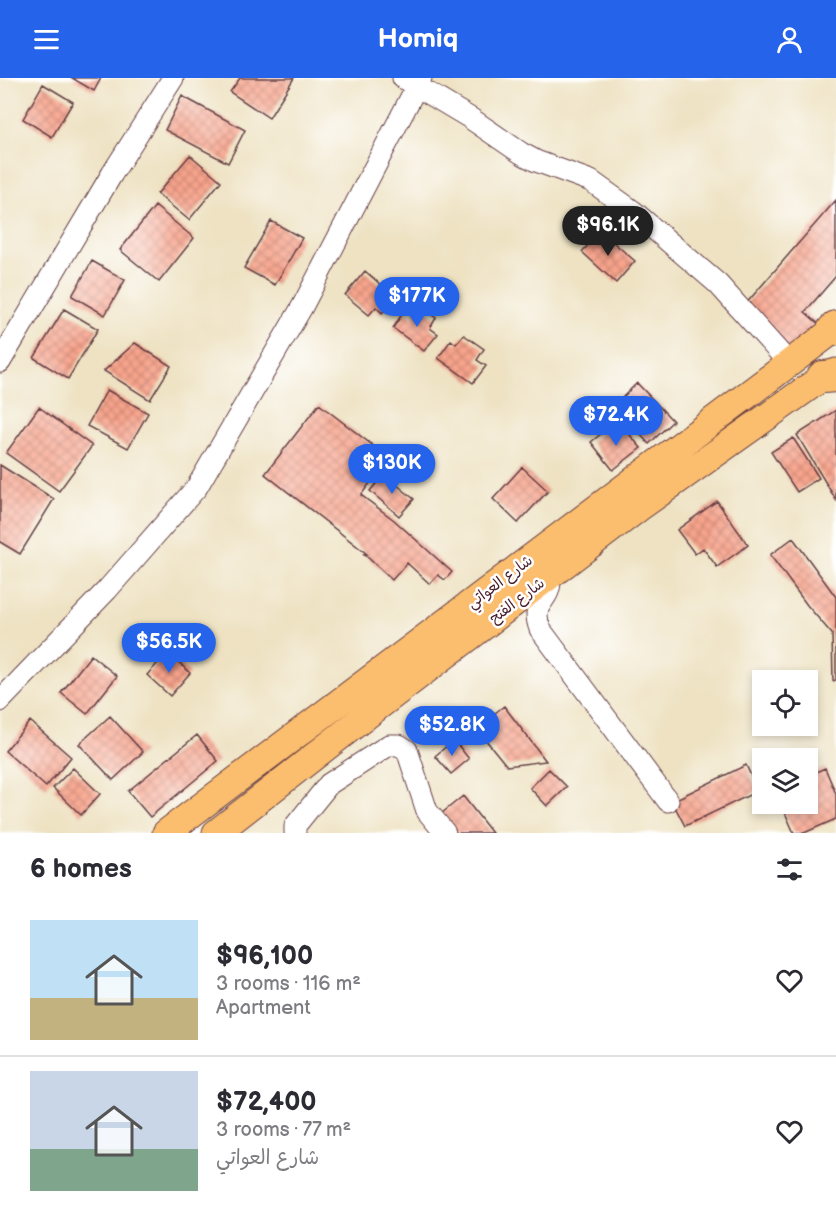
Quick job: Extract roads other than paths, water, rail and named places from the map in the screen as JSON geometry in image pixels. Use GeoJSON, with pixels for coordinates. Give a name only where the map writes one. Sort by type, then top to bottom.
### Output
{"type":"FeatureCollection","features":[{"type":"Feature","properties":{"kind":"main road","name":"شارع العواتي"},"geometry":{"type":"LineString","coordinates":[[166,833],[371,695],[835,328]]}},
{"type":"Feature","properties":{"kind":"main road","name":"شارع الفتح"},"geometry":{"type":"LineString","coordinates":[[216,833],[309,760],[371,695],[550,576],[640,507],[832,375]]}},
{"type":"Feature","properties":{"kind":"street"},"geometry":{"type":"LineString","coordinates":[[0,362],[112,174],[173,78]]}},
{"type":"Feature","properties":{"kind":"street"},"geometry":{"type":"LineString","coordinates":[[0,701],[107,590],[197,488],[302,307],[413,80],[521,153],[536,161],[591,181],[633,211],[718,285],[789,363]]}},
{"type":"Feature","properties":{"kind":"street"},"geometry":{"type":"LineString","coordinates":[[550,576],[551,589],[546,599],[537,607],[536,617],[540,629],[668,801]]}},
{"type":"Feature","properties":{"kind":"street"},"geometry":{"type":"LineString","coordinates":[[295,833],[295,826],[328,784],[389,745],[399,745],[406,750],[427,811],[445,833]]}},
{"type":"Feature","properties":{"kind":"street"},"geometry":{"type":"LineString","coordinates":[[309,760],[328,784]]}}]}
